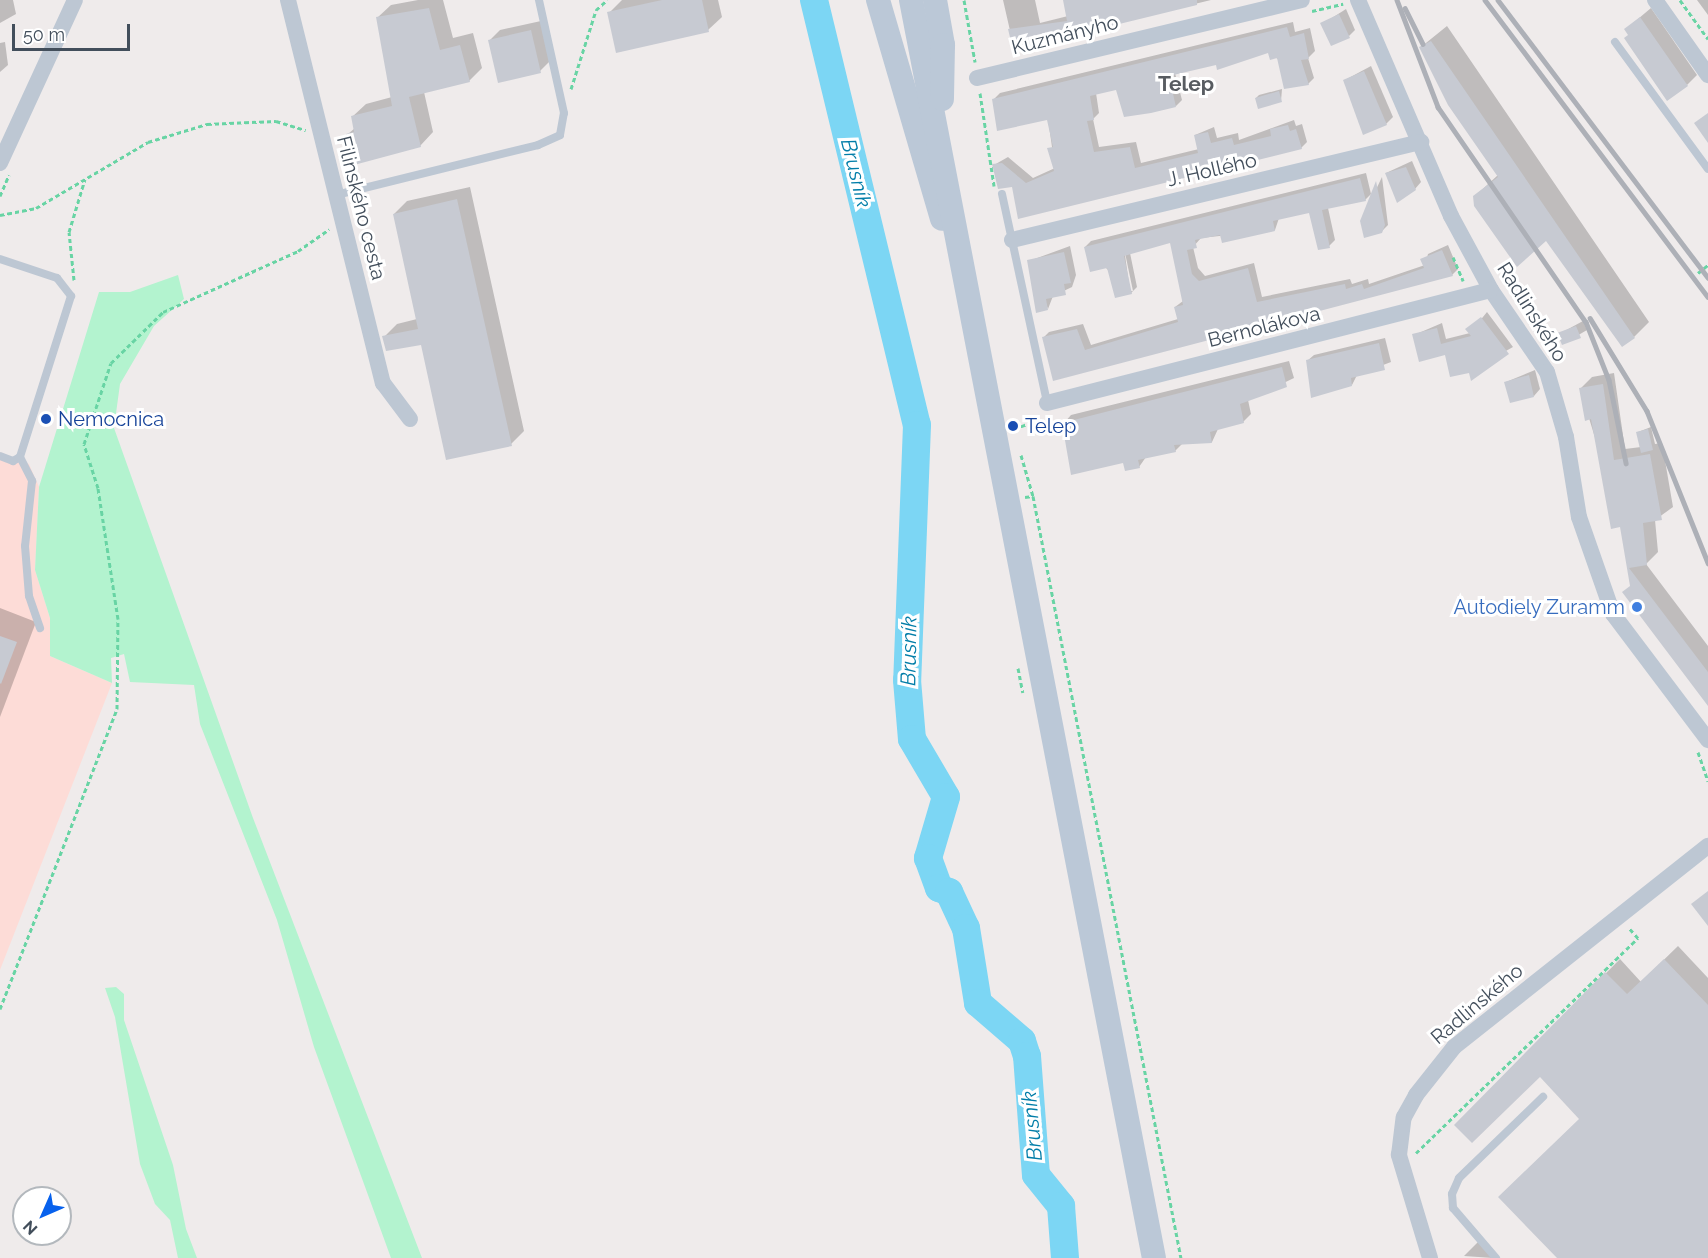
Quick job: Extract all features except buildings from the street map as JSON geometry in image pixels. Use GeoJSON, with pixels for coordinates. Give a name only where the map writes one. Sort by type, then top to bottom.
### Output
{"type":"FeatureCollection","features":[{"type":"Feature","properties":{"kind":"main road"},"geometry":{"type":"LineString","coordinates":[[878,0],[925,174],[957,258]]}},
{"type":"Feature","properties":{"kind":"main road"},"geometry":{"type":"LineString","coordinates":[[911,0],[942,150],[957,258],[1154,1258]]}},
{"type":"Feature","properties":{"kind":"main road"},"geometry":{"type":"LineString","coordinates":[[935,0],[942,45],[942,150]]}},
{"type":"Feature","properties":{"kind":"street"},"geometry":{"type":"LineString","coordinates":[[0,163],[75,0]]}},
{"type":"Feature","properties":{"kind":"street","name":"Filinského cesta"},"geometry":{"type":"LineString","coordinates":[[288,0],[383,383],[410,419]]}},
{"type":"Feature","properties":{"kind":"street"},"geometry":{"type":"LineString","coordinates":[[1658,1],[1708,75]]}},
{"type":"Feature","properties":{"kind":"street","name":"Radlinského"},"geometry":{"type":"LineString","coordinates":[[1347,4],[1421,142],[1451,216],[1491,290],[1547,372],[1566,437],[1579,517],[1613,614],[1701,742]]}},
{"type":"Feature","properties":{"kind":"street","name":"Kuzmányho"},"geometry":{"type":"LineString","coordinates":[[978,86],[1305,6]]}},
{"type":"Feature","properties":{"kind":"street","name":"J. Hollého"},"geometry":{"type":"LineString","coordinates":[[1012,240],[1421,142]]}},
{"type":"Feature","properties":{"kind":"street","name":"Bernolákova"},"geometry":{"type":"LineString","coordinates":[[1044,411],[1491,290]]}},
{"type":"Feature","properties":{"kind":"street","name":"Radlinského"},"geometry":{"type":"LineString","coordinates":[[1430,1258],[1400,1155],[1404,1117],[1454,1047],[1708,846]]}},
{"type":"Feature","properties":{"kind":"lane"},"geometry":{"type":"LineString","coordinates":[[336,195],[538,145],[560,135],[564,113],[539,0]]}},
{"type":"Feature","properties":{"kind":"lane"},"geometry":{"type":"LineString","coordinates":[[1615,42],[1708,169]]}},
{"type":"Feature","properties":{"kind":"lane"},"geometry":{"type":"LineString","coordinates":[[1002,194],[1044,411]]}},
{"type":"Feature","properties":{"kind":"lane"},"geometry":{"type":"LineString","coordinates":[[0,259],[57,278],[70,291],[62,336],[20,457],[13,461],[0,456]]}},
{"type":"Feature","properties":{"kind":"lane"},"geometry":{"type":"LineString","coordinates":[[20,457],[32,481],[26,546],[29,596],[40,628]]}},
{"type":"Feature","properties":{"kind":"lane"},"geometry":{"type":"LineString","coordinates":[[1496,1258],[1453,1208],[1452,1194],[1459,1178],[1543,1097]]}},
{"type":"Feature","properties":{"kind":"path"},"geometry":{"type":"LineString","coordinates":[[564,113],[596,10],[607,0]]}},
{"type":"Feature","properties":{"kind":"path"},"geometry":{"type":"LineString","coordinates":[[964,0],[988,166],[996,192],[1002,194]]}},
{"type":"Feature","properties":{"kind":"path"},"geometry":{"type":"LineString","coordinates":[[1682,1],[1708,39]]}},
{"type":"Feature","properties":{"kind":"path"},"geometry":{"type":"LineString","coordinates":[[1305,6],[1347,4]]}},
{"type":"Feature","properties":{"kind":"path"},"geometry":{"type":"LineString","coordinates":[[978,86],[991,90]]}},
{"type":"Feature","properties":{"kind":"path"},"geometry":{"type":"LineString","coordinates":[[0,215],[36,208],[148,142],[207,124],[276,121],[322,135]]}},
{"type":"Feature","properties":{"kind":"path"},"geometry":{"type":"LineString","coordinates":[[70,291],[69,232],[86,177]]}},
{"type":"Feature","properties":{"kind":"path"},"geometry":{"type":"LineString","coordinates":[[0,1009],[117,710],[118,619],[98,488],[84,444],[111,363],[163,312],[298,251],[342,219]]}},
{"type":"Feature","properties":{"kind":"path"},"geometry":{"type":"LineString","coordinates":[[1451,253],[1470,297]]}},
{"type":"Feature","properties":{"kind":"path"},"geometry":{"type":"LineString","coordinates":[[1698,273],[1708,265]]}},
{"type":"Feature","properties":{"kind":"path"},"geometry":{"type":"LineString","coordinates":[[1016,440],[1013,429],[1044,411]]}},
{"type":"Feature","properties":{"kind":"path"},"geometry":{"type":"LineString","coordinates":[[1020,452],[1033,496]]}},
{"type":"Feature","properties":{"kind":"path"},"geometry":{"type":"LineString","coordinates":[[1701,742],[1708,781]]}},
{"type":"Feature","properties":{"kind":"path"},"geometry":{"type":"LineString","coordinates":[[1418,1164],[1415,1154],[1638,938],[1618,917]]}},
{"type":"Feature","properties":{"kind":"shaded area"},"geometry":{"type":"Polygon","coordinates":[[[0,452],[29,464],[39,487],[35,570],[50,618],[50,656],[112,683],[0,970],[0,452]]]}},
{"type":"Feature","properties":{"kind":"green space"},"geometry":{"type":"Polygon","coordinates":[[[178,275],[184,299],[154,326],[120,384],[114,428],[253,818],[422,1258],[391,1258],[314,1047],[277,920],[200,724],[194,685],[130,682],[124,654],[111,658],[112,683],[50,656],[50,618],[35,570],[39,487],[99,292],[130,292],[178,275]]]}},
{"type":"Feature","properties":{"kind":"green space"},"geometry":{"type":"Polygon","coordinates":[[[116,987],[124,994],[124,1020],[173,1165],[186,1229],[197,1258],[178,1258],[170,1220],[155,1204],[140,1164],[115,1017],[105,988],[116,987]]]}},
{"type":"Feature","properties":{"kind":"waterway","name":"Brusník"},"geometry":{"type":"LineString","coordinates":[[814,0],[917,425],[907,680],[912,739],[946,797],[928,858],[939,888],[949,892],[966,928],[978,1003],[1022,1041],[1027,1056],[1036,1175],[1061,1206],[1065,1258]]}},
{"type":"Feature","properties":{"kind":"railway"},"geometry":{"type":"LineString","coordinates":[[1397,0],[1438,107],[1586,322],[1609,380],[1626,463]]}},
{"type":"Feature","properties":{"kind":"railway"},"geometry":{"type":"LineString","coordinates":[[1485,0],[1708,297]]}},
{"type":"Feature","properties":{"kind":"railway"},"geometry":{"type":"LineString","coordinates":[[1498,0],[1708,278]]}},
{"type":"Feature","properties":{"kind":"railway"},"geometry":{"type":"LineString","coordinates":[[1405,8],[1423,44]]}},
{"type":"Feature","properties":{"kind":"railway"},"geometry":{"type":"LineString","coordinates":[[1590,318],[1647,411],[1708,563]]}},
{"type":"Feature","properties":{"kind":"place","name":"Nemocnica"},"geometry":{"type":"Point","coordinates":[46,419]}},
{"type":"Feature","properties":{"kind":"place","name":"Telep"},"geometry":{"type":"Point","coordinates":[1013,426]}},
{"type":"Feature","properties":{"kind":"place","name":"Autodiely Zuramm"},"geometry":{"type":"Point","coordinates":[1637,607]}},
{"type":"Feature","properties":{"kind":"district","name":"Telep"},"geometry":{"type":"Point","coordinates":[1186,84]}}]}
